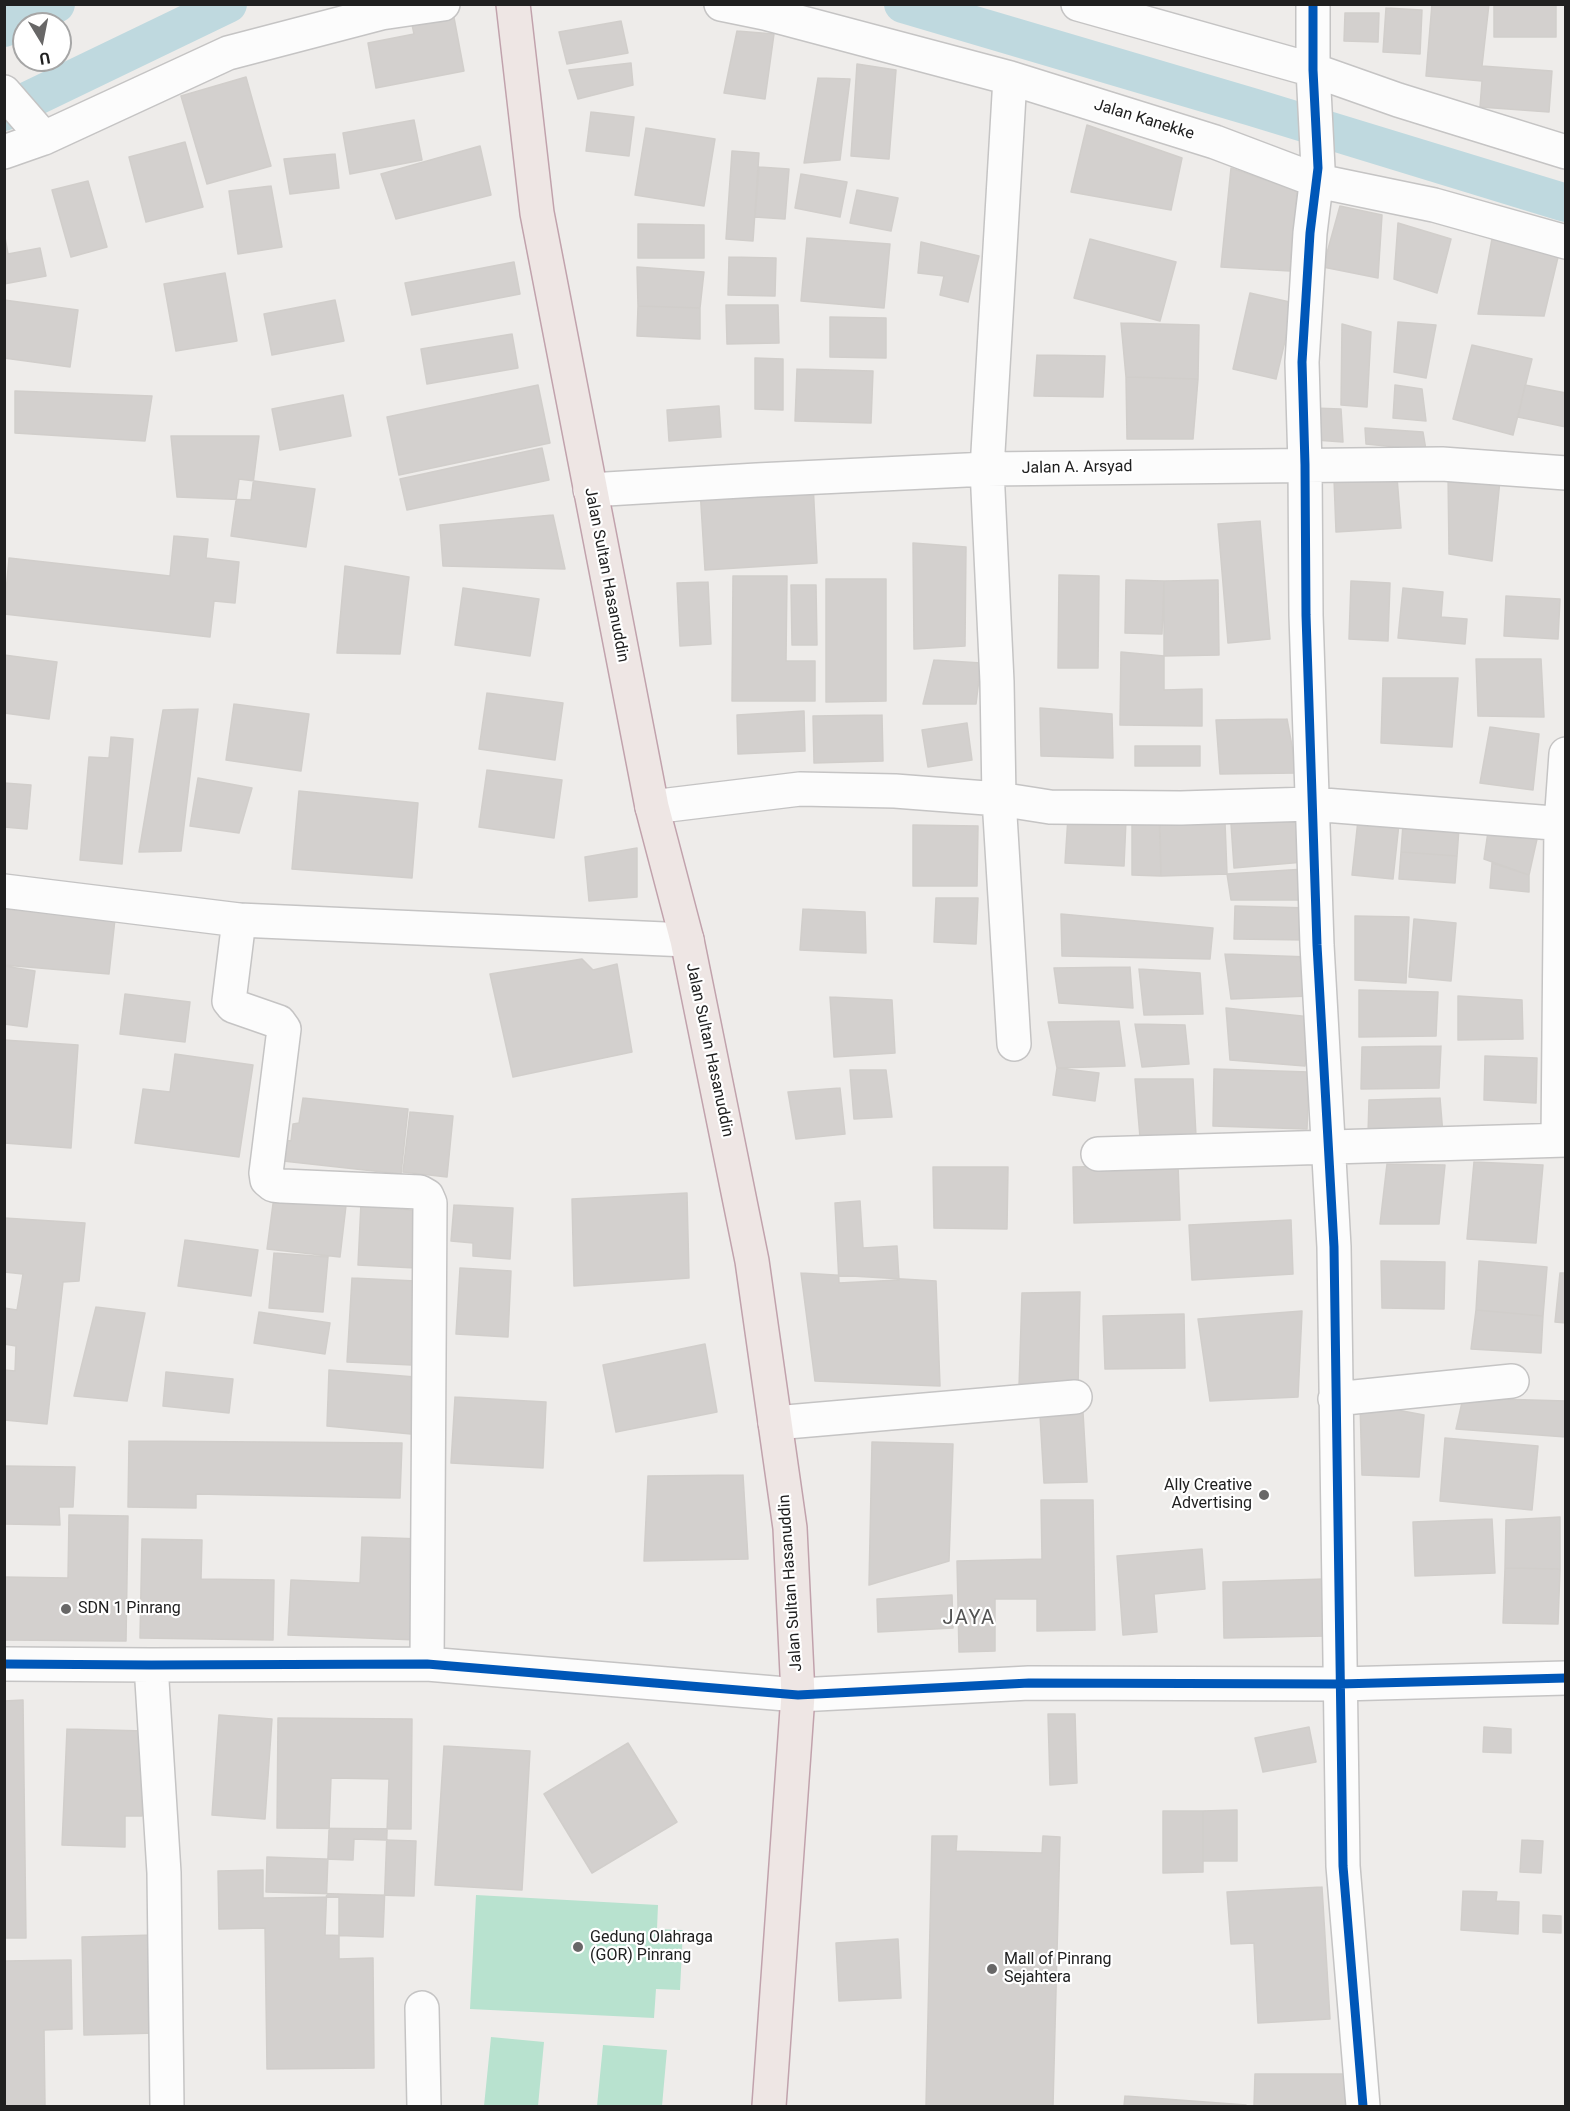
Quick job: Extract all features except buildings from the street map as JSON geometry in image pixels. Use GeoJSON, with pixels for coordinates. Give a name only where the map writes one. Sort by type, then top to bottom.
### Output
{"type":"FeatureCollection","features":[{"type":"Feature","properties":{"kind":"highway","name":"Jalan Sultan Hasanuddin"},"geometry":{"type":"LineString","coordinates":[[513,4],[537,213],[652,807],[687,940],[752,1261],[790,1528],[798,1695],[769,2106]]}},
{"type":"Feature","properties":{"kind":"street"},"geometry":{"type":"LineString","coordinates":[[4,152],[43,137],[228,53],[381,13],[444,4]]}},
{"type":"Feature","properties":{"kind":"street","name":"Jalan Kanekke"},"geometry":{"type":"LineString","coordinates":[[721,4],[765,13],[1010,78],[1318,174],[1566,242]]}},
{"type":"Feature","properties":{"kind":"street"},"geometry":{"type":"LineString","coordinates":[[1078,4],[1313,82],[1398,100],[1566,152]]}},
{"type":"Feature","properties":{"kind":"street"},"geometry":{"type":"LineString","coordinates":[[1313,4],[1313,82],[1318,174],[1310,233],[1302,362],[1306,615],[1311,804],[1334,1248],[1343,1866],[1363,2106]]}},
{"type":"Feature","properties":{"kind":"street"},"geometry":{"type":"LineString","coordinates":[[1010,78],[987,470],[997,682],[999,800],[1014,1044]]}},
{"type":"Feature","properties":{"kind":"street"},"geometry":{"type":"LineString","coordinates":[[4,92],[43,137]]}},
{"type":"Feature","properties":{"kind":"street","name":"Jalan A. Arsyad"},"geometry":{"type":"LineString","coordinates":[[590,490],[769,479],[987,470],[1443,464],[1566,473]]}},
{"type":"Feature","properties":{"kind":"street"},"geometry":{"type":"LineString","coordinates":[[1098,1154],[1562,1140],[1563,824],[1566,754]]}},
{"type":"Feature","properties":{"kind":"street"},"geometry":{"type":"LineString","coordinates":[[652,807],[800,789],[895,791],[1050,807],[1181,808],[1311,804],[1563,824]]}},
{"type":"Feature","properties":{"kind":"street"},"geometry":{"type":"LineString","coordinates":[[4,891],[239,920],[687,940]]}},
{"type":"Feature","properties":{"kind":"street"},"geometry":{"type":"LineString","coordinates":[[239,920],[229,1001],[232,1006],[279,1022],[284,1029],[267,1180],[273,1185],[282,1186],[420,1191],[427,1196],[429,1203],[427,1664]]}},
{"type":"Feature","properties":{"kind":"street"},"geometry":{"type":"LineString","coordinates":[[1335,1398],[1512,1381]]}},
{"type":"Feature","properties":{"kind":"street"},"geometry":{"type":"LineString","coordinates":[[775,1423],[1075,1397]]}},
{"type":"Feature","properties":{"kind":"street"},"geometry":{"type":"LineString","coordinates":[[4,1664],[427,1664],[798,1695],[1029,1683],[1340,1683],[1566,1678]]}},
{"type":"Feature","properties":{"kind":"street"},"geometry":{"type":"LineString","coordinates":[[151,1665],[164,1873],[167,2106]]}},
{"type":"Feature","properties":{"kind":"street"},"geometry":{"type":"LineString","coordinates":[[422,2007],[424,2106]]}},
{"type":"Feature","properties":{"kind":"green space","name":"Gedung Olahraga (GOR) Pinrang"},"geometry":{"type":"Polygon","coordinates":[[[476,1895],[658,1905],[657,1929],[683,1930],[680,1990],[656,1989],[654,2018],[470,2009],[476,1895]]]}},
{"type":"Feature","properties":{"kind":"green space"},"geometry":{"type":"Polygon","coordinates":[[[491,2037],[544,2042],[538,2106],[484,2106],[491,2037]]]}},
{"type":"Feature","properties":{"kind":"green space"},"geometry":{"type":"Polygon","coordinates":[[[603,2045],[667,2050],[662,2106],[597,2106],[603,2045]]]}},
{"type":"Feature","properties":{"kind":"waterway"},"geometry":{"type":"LineString","coordinates":[[4,28],[56,4]]}},
{"type":"Feature","properties":{"kind":"waterway"},"geometry":{"type":"LineString","coordinates":[[4,112],[228,4]]}},
{"type":"Feature","properties":{"kind":"waterway"},"geometry":{"type":"LineString","coordinates":[[903,4],[1566,203]]}},
{"type":"Feature","properties":{"kind":"cycle path"},"geometry":{"type":"LineString","coordinates":[[1313,4],[1313,70],[1318,168],[1310,233],[1302,362],[1306,615],[1317,945],[1334,1247],[1343,1866],[1363,2106]]}},
{"type":"Feature","properties":{"kind":"cycle path"},"geometry":{"type":"LineString","coordinates":[[4,1664],[427,1664],[798,1695],[1029,1683],[1340,1684],[1566,1678]]}},
{"type":"Feature","properties":{"kind":"place","name":"Ally Creative Advertising"},"geometry":{"type":"Point","coordinates":[1264,1495]}},
{"type":"Feature","properties":{"kind":"place","name":"SDN 1 Pinrang"},"geometry":{"type":"Point","coordinates":[66,1609]}},
{"type":"Feature","properties":{"kind":"place","name":"Gedung Olahraga (GOR) Pinrang"},"geometry":{"type":"Point","coordinates":[578,1947]}},
{"type":"Feature","properties":{"kind":"place","name":"Mall of Pinrang Sejahtera"},"geometry":{"type":"Point","coordinates":[992,1969]}},
{"type":"Feature","properties":{"kind":"district","name":"JAYA"},"geometry":{"type":"Point","coordinates":[969,1619]}}]}
